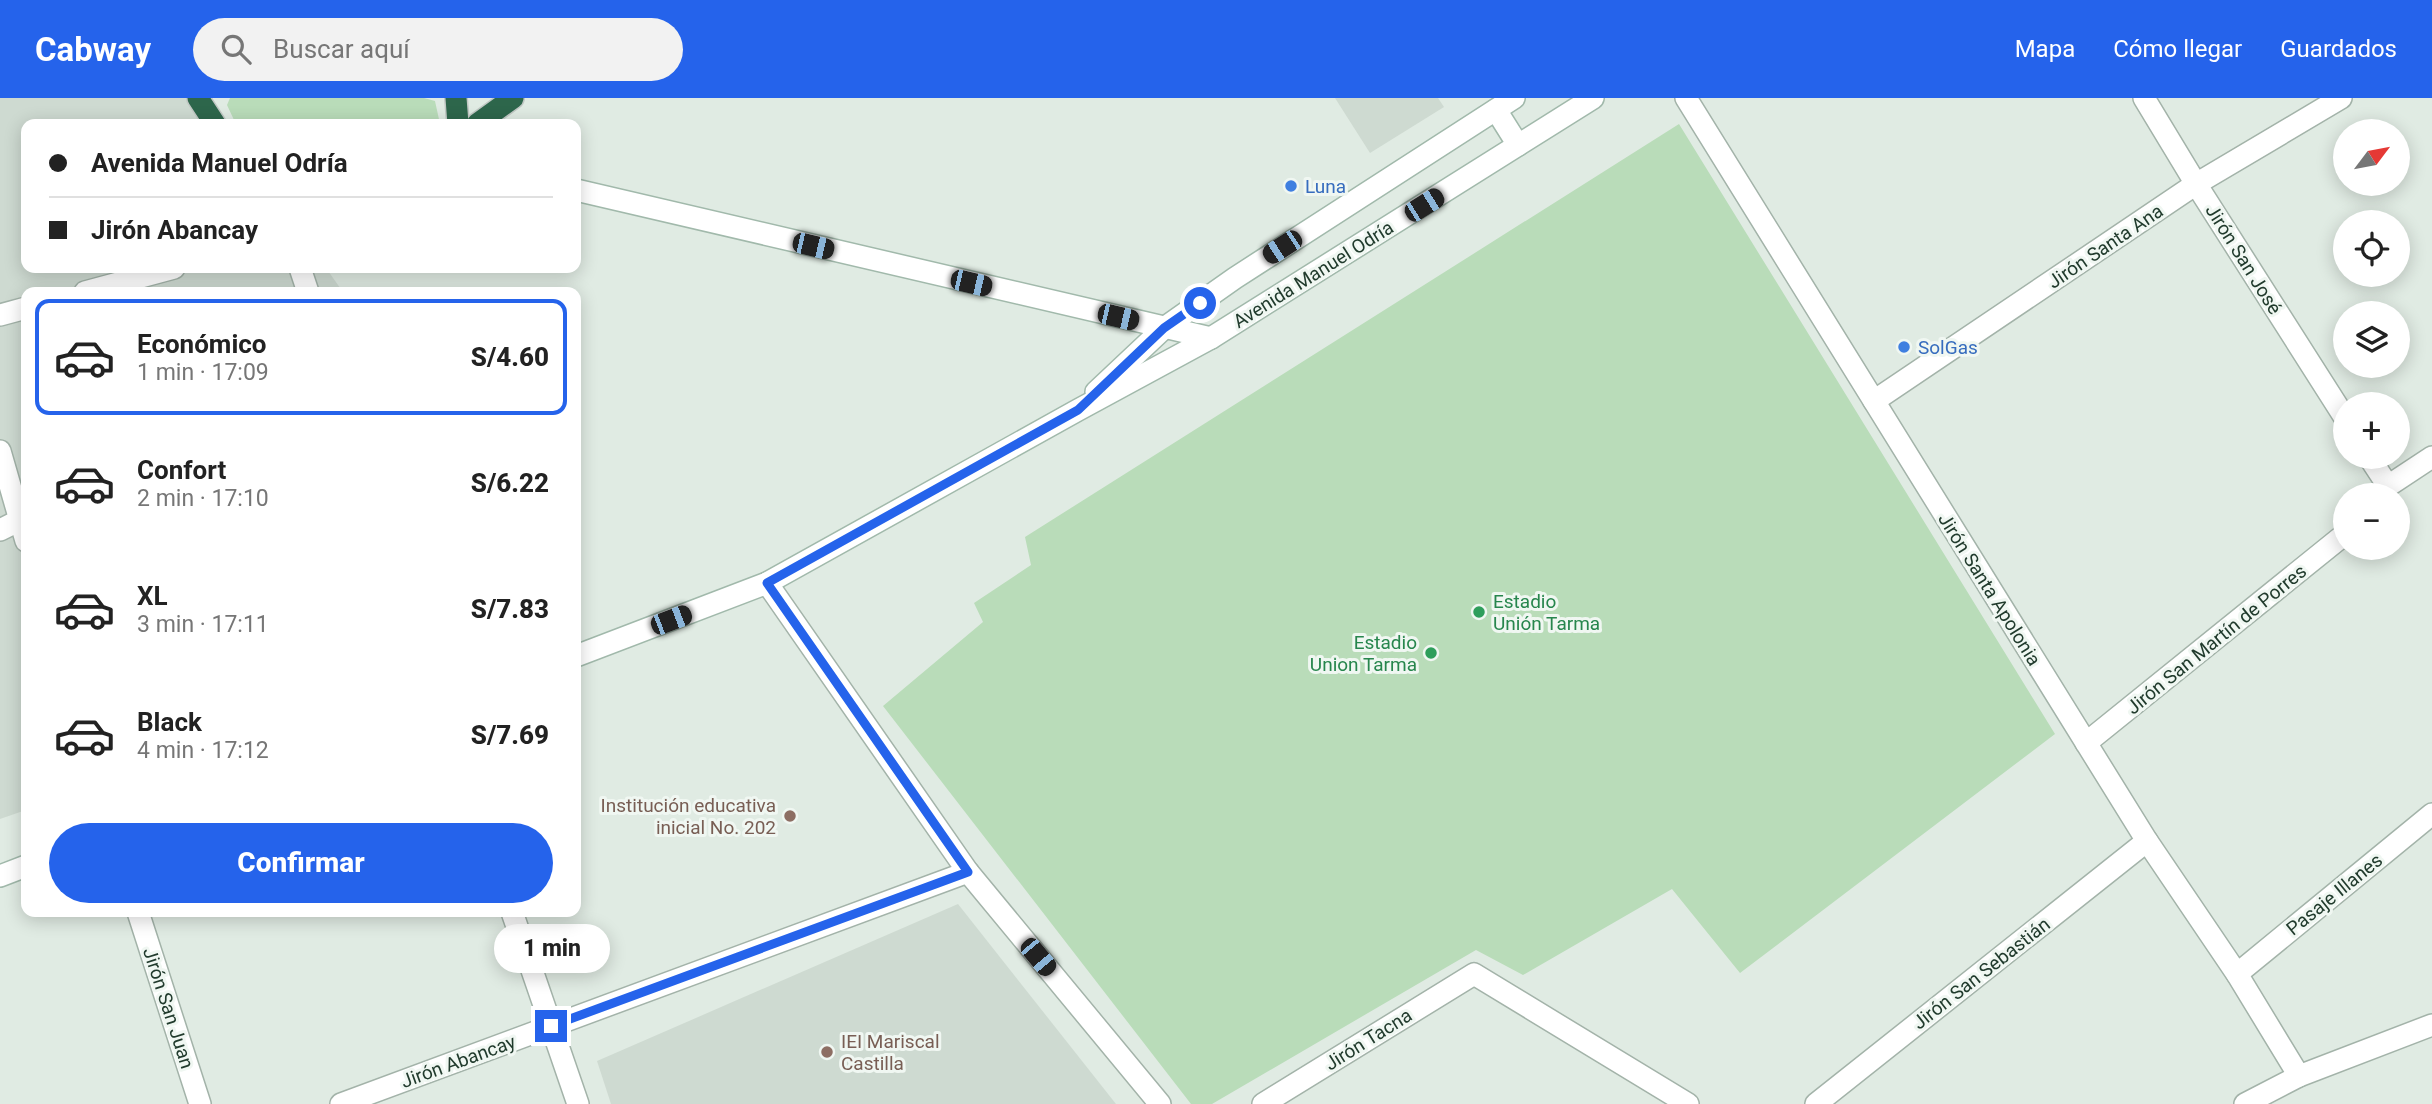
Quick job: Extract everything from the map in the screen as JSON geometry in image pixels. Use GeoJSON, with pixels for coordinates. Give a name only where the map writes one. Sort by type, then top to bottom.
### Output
{"type":"FeatureCollection","features":[{"type":"Feature","properties":{"kind":"highway"},"geometry":{"type":"LineString","coordinates":[[456,98],[458,119]]}},
{"type":"Feature","properties":{"kind":"highway"},"geometry":{"type":"LineString","coordinates":[[484,119],[513,98]]}},
{"type":"Feature","properties":{"kind":"street","name":"Avenida Manuel Odría"},"geometry":{"type":"LineString","coordinates":[[1078,410],[1164,328],[1236,278],[1514,98]]}},
{"type":"Feature","properties":{"kind":"street","name":"Avenida Manuel Odría"},"geometry":{"type":"LineString","coordinates":[[1078,410],[1211,338],[1593,98]]}},
{"type":"Feature","properties":{"kind":"street","name":"Jirón Santa Apolonia"},"geometry":{"type":"LineString","coordinates":[[1686,98],[2147,841],[2237,974],[2299,1076]]}},
{"type":"Feature","properties":{"kind":"street","name":"Jirón San José"},"geometry":{"type":"LineString","coordinates":[[2144,98],[2333,399]]}},
{"type":"Feature","properties":{"kind":"street","name":"Jirón Santa Ana"},"geometry":{"type":"LineString","coordinates":[[1874,401],[2196,184],[2341,98]]}},
{"type":"Feature","properties":{"kind":"street"},"geometry":{"type":"LineString","coordinates":[[1496,110],[1518,145]]}},
{"type":"Feature","properties":{"kind":"street"},"geometry":{"type":"LineString","coordinates":[[581,191],[1211,338]]}},
{"type":"Feature","properties":{"kind":"street"},"geometry":{"type":"LineString","coordinates":[[104,287],[155,273]]}},
{"type":"Feature","properties":{"kind":"street"},"geometry":{"type":"LineString","coordinates":[[0,315],[21,309]]}},
{"type":"Feature","properties":{"kind":"street"},"geometry":{"type":"LineString","coordinates":[[581,654],[767,583],[1078,410]]}},
{"type":"Feature","properties":{"kind":"street"},"geometry":{"type":"LineString","coordinates":[[0,451],[21,524]]}},
{"type":"Feature","properties":{"kind":"street"},"geometry":{"type":"LineString","coordinates":[[2394,483],[2432,457]]}},
{"type":"Feature","properties":{"kind":"street"},"geometry":{"type":"LineString","coordinates":[[0,530],[20,520]]}},
{"type":"Feature","properties":{"kind":"street","name":"Jirón San Martín de Porres"},"geometry":{"type":"LineString","coordinates":[[2086,743],[2333,544]]}},
{"type":"Feature","properties":{"kind":"street"},"geometry":{"type":"LineString","coordinates":[[767,583],[968,872],[1160,1104]]}},
{"type":"Feature","properties":{"kind":"street","name":"Pasaje Illanes"},"geometry":{"type":"LineString","coordinates":[[2237,974],[2432,814]]}},
{"type":"Feature","properties":{"kind":"street","name":"Jirón San Sebastián"},"geometry":{"type":"LineString","coordinates":[[1816,1104],[2147,841]]}},
{"type":"Feature","properties":{"kind":"street"},"geometry":{"type":"LineString","coordinates":[[0,876],[21,868]]}},
{"type":"Feature","properties":{"kind":"street","name":"Jirón Abancay"},"geometry":{"type":"LineString","coordinates":[[341,1104],[968,872]]}},
{"type":"Feature","properties":{"kind":"street","name":"Jirón San Juan"},"geometry":{"type":"LineString","coordinates":[[140,917],[200,1104]]}},
{"type":"Feature","properties":{"kind":"street"},"geometry":{"type":"LineString","coordinates":[[514,917],[578,1104]]}},
{"type":"Feature","properties":{"kind":"street","name":"Jirón Tacna"},"geometry":{"type":"LineString","coordinates":[[1263,1104],[1474,974],[1688,1104]]}},
{"type":"Feature","properties":{"kind":"street"},"geometry":{"type":"LineString","coordinates":[[2245,1104],[2299,1076],[2432,1025]]}},
{"type":"Feature","properties":{"kind":"shaded area"},"geometry":{"type":"Polygon","coordinates":[[[0,98],[212,98],[225,119],[21,119],[21,273],[330,273],[339,287],[21,287],[21,812],[0,819],[0,98]]]}},
{"type":"Feature","properties":{"kind":"shaded area"},"geometry":{"type":"Polygon","coordinates":[[[1335,98],[1438,98],[1444,107],[1370,153],[1335,98]]]}},
{"type":"Feature","properties":{"kind":"shaded area"},"geometry":{"type":"Polygon","coordinates":[[[958,904],[1116,1104],[611,1104],[597,1061],[958,904]]]}},
{"type":"Feature","properties":{"kind":"green space"},"geometry":{"type":"Polygon","coordinates":[[[230,98],[424,98],[435,101],[439,119],[234,119],[227,105],[230,98]]]}},
{"type":"Feature","properties":{"kind":"green space","name":"Estadio Unión Tarma"},"geometry":{"type":"Polygon","coordinates":[[[1679,124],[2055,734],[1740,973],[1672,889],[1523,975],[1476,950],[1212,1104],[1191,1104],[883,706],[983,622],[974,603],[1031,565],[1025,537],[1679,124]]]}},
{"type":"Feature","properties":{"kind":"place","name":"Luna"},"geometry":{"type":"Point","coordinates":[1291,186]}},
{"type":"Feature","properties":{"kind":"place","name":"SolGas"},"geometry":{"type":"Point","coordinates":[1904,347]}},
{"type":"Feature","properties":{"kind":"place","name":"Estadio Unión Tarma"},"geometry":{"type":"Point","coordinates":[1479,612]}},
{"type":"Feature","properties":{"kind":"place","name":"Estadio Union Tarma"},"geometry":{"type":"Point","coordinates":[1431,653]}},
{"type":"Feature","properties":{"kind":"place","name":"Institución educativa inicial No. 202"},"geometry":{"type":"Point","coordinates":[790,816]}},
{"type":"Feature","properties":{"kind":"place","name":"IEI Mariscal Castilla"},"geometry":{"type":"Point","coordinates":[827,1052]}},
{"type":"Feature","properties":{"kind":"route"},"geometry":{"type":"LineString","coordinates":[[551,1026],[968,872],[767,583],[1078,410],[1164,328],[1200,303]]}}]}
